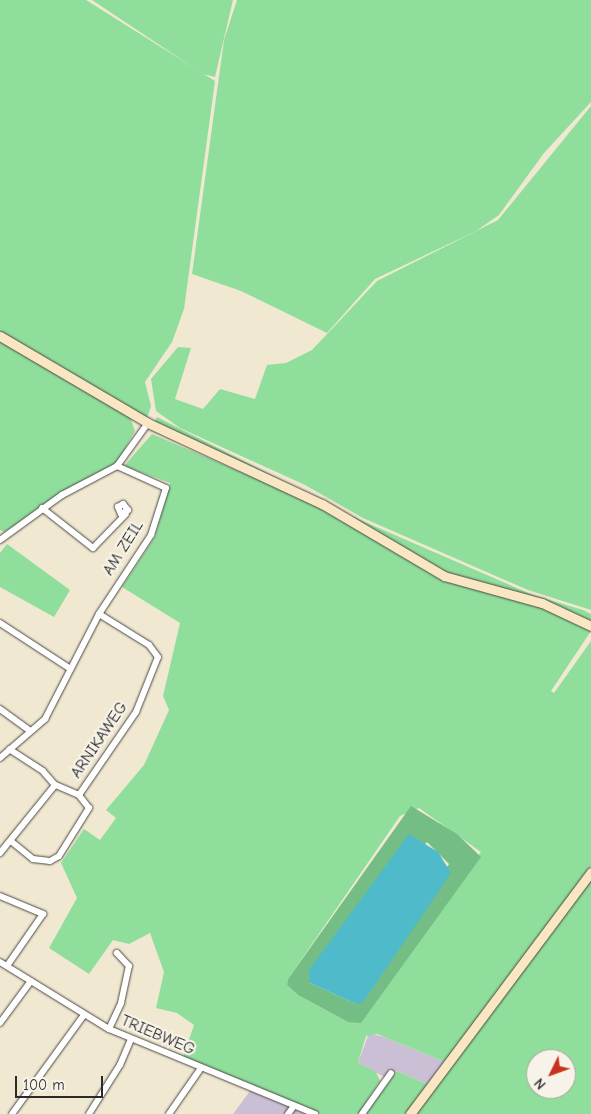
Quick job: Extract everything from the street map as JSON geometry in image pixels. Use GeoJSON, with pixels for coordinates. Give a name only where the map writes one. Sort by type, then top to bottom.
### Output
{"type":"FeatureCollection","features":[{"type":"Feature","properties":{"kind":"street"},"geometry":{"type":"LineString","coordinates":[[0,336],[148,423],[322,504],[444,576],[542,603],[591,626]]}},
{"type":"Feature","properties":{"kind":"street"},"geometry":{"type":"LineString","coordinates":[[0,540],[42,508],[117,466],[148,423]]}},
{"type":"Feature","properties":{"kind":"street","name":"AM ZEIL"},"geometry":{"type":"LineString","coordinates":[[0,758],[45,719],[69,668],[99,614],[151,534],[166,488],[117,466]]}},
{"type":"Feature","properties":{"kind":"street"},"geometry":{"type":"LineString","coordinates":[[42,508],[93,548],[126,514]]}},
{"type":"Feature","properties":{"kind":"street","name":"ARNIKAWEG"},"geometry":{"type":"LineString","coordinates":[[79,795],[136,712],[158,657],[149,645],[99,614]]}},
{"type":"Feature","properties":{"kind":"street"},"geometry":{"type":"LineString","coordinates":[[0,622],[69,668]]}},
{"type":"Feature","properties":{"kind":"street"},"geometry":{"type":"LineString","coordinates":[[0,709],[30,731]]}},
{"type":"Feature","properties":{"kind":"street"},"geometry":{"type":"LineString","coordinates":[[0,853],[12,842],[55,785],[43,772],[9,750]]}},
{"type":"Feature","properties":{"kind":"street","name":"ARNIKAWEG"},"geometry":{"type":"LineString","coordinates":[[12,842],[41,861],[59,856],[89,808],[79,795],[55,785]]}},
{"type":"Feature","properties":{"kind":"street"},"geometry":{"type":"LineString","coordinates":[[410,1114],[591,872]]}},
{"type":"Feature","properties":{"kind":"street"},"geometry":{"type":"LineString","coordinates":[[0,896],[42,914],[7,966]]}},
{"type":"Feature","properties":{"kind":"street"},"geometry":{"type":"LineString","coordinates":[[109,1029],[121,1003],[128,966],[117,953]]}},
{"type":"Feature","properties":{"kind":"street","name":"TRIEBWEG"},"geometry":{"type":"LineString","coordinates":[[0,962],[109,1029],[314,1114]]}},
{"type":"Feature","properties":{"kind":"street"},"geometry":{"type":"LineString","coordinates":[[0,1024],[31,981]]}},
{"type":"Feature","properties":{"kind":"street"},"geometry":{"type":"LineString","coordinates":[[12,1114],[84,1015]]}},
{"type":"Feature","properties":{"kind":"street"},"geometry":{"type":"LineString","coordinates":[[89,1114],[120,1065],[131,1039]]}},
{"type":"Feature","properties":{"kind":"street"},"geometry":{"type":"LineString","coordinates":[[169,1114],[201,1068]]}},
{"type":"Feature","properties":{"kind":"street"},"geometry":{"type":"LineString","coordinates":[[362,1114],[392,1073]]}},
{"type":"Feature","properties":{"kind":"street"},"geometry":{"type":"LineString","coordinates":[[288,1114],[294,1106]]}},
{"type":"Feature","properties":{"kind":"shaded area"},"geometry":{"type":"Polygon","coordinates":[[[369,1033],[384,1037],[445,1062],[429,1085],[397,1071],[390,1080],[358,1063],[369,1033]]]}},
{"type":"Feature","properties":{"kind":"shaded area"},"geometry":{"type":"Polygon","coordinates":[[[250,1091],[306,1114],[233,1114],[250,1091]]]}},
{"type":"Feature","properties":{"kind":"green space"},"geometry":{"type":"Polygon","coordinates":[[[0,0],[86,0],[215,81],[184,309],[172,342],[145,382],[151,406],[147,418],[0,333],[0,0]]]}},
{"type":"Feature","properties":{"kind":"green space"},"geometry":{"type":"Polygon","coordinates":[[[92,0],[233,0],[215,77],[203,74],[92,0]]]}},
{"type":"Feature","properties":{"kind":"green space"},"geometry":{"type":"Polygon","coordinates":[[[237,0],[591,0],[591,102],[544,153],[499,215],[476,231],[375,279],[327,333],[241,291],[192,274],[224,40],[237,0]]]}},
{"type":"Feature","properties":{"kind":"green space"},"geometry":{"type":"Polygon","coordinates":[[[591,106],[591,610],[528,590],[363,518],[305,485],[180,428],[156,411],[151,379],[178,347],[191,348],[175,399],[203,409],[220,389],[255,399],[267,365],[286,363],[312,350],[377,281],[498,220],[591,106]]]}},
{"type":"Feature","properties":{"kind":"green space"},"geometry":{"type":"Polygon","coordinates":[[[0,340],[130,417],[135,431],[117,462],[4,532],[0,530],[0,340]]]}},
{"type":"Feature","properties":{"kind":"green space"},"geometry":{"type":"Polygon","coordinates":[[[157,417],[358,519],[533,595],[583,610],[591,614],[591,623],[557,605],[450,576],[348,516],[154,423],[157,417]]]}},
{"type":"Feature","properties":{"kind":"green space"},"geometry":{"type":"Polygon","coordinates":[[[152,434],[309,501],[441,579],[541,607],[591,631],[551,691],[554,693],[591,641],[591,866],[445,1062],[377,1034],[366,1036],[358,1063],[376,1072],[380,1081],[358,1114],[320,1114],[183,1057],[194,1025],[177,1013],[156,1008],[164,972],[150,933],[129,944],[113,940],[89,974],[49,948],[77,898],[61,863],[84,829],[100,840],[116,818],[106,810],[144,765],[169,710],[163,696],[180,623],[122,587],[155,537],[170,483],[124,466],[152,434]],[[419,808],[400,816],[288,979],[287,985],[298,995],[348,1022],[481,852],[419,808]]]}},
{"type":"Feature","properties":{"kind":"green space"},"geometry":{"type":"Polygon","coordinates":[[[7,544],[70,590],[54,617],[0,587],[0,553],[7,544]]]}},
{"type":"Feature","properties":{"kind":"green space"},"geometry":{"type":"Polygon","coordinates":[[[411,806],[457,834],[481,857],[361,1023],[348,1022],[298,995],[287,985],[288,979],[411,806]],[[427,842],[310,983],[356,1004],[449,864],[427,842]]]}},
{"type":"Feature","properties":{"kind":"green space"},"geometry":{"type":"Polygon","coordinates":[[[591,877],[591,1114],[416,1114],[421,1106],[591,877]]]}},
{"type":"Feature","properties":{"kind":"green space"},"geometry":{"type":"Polygon","coordinates":[[[397,1071],[429,1085],[405,1114],[366,1114],[397,1071]]]}},
{"type":"Feature","properties":{"kind":"water"},"geometry":{"type":"Polygon","coordinates":[[[409,834],[438,852],[451,873],[364,1001],[356,1004],[310,983],[309,970],[409,834]]]}}]}
